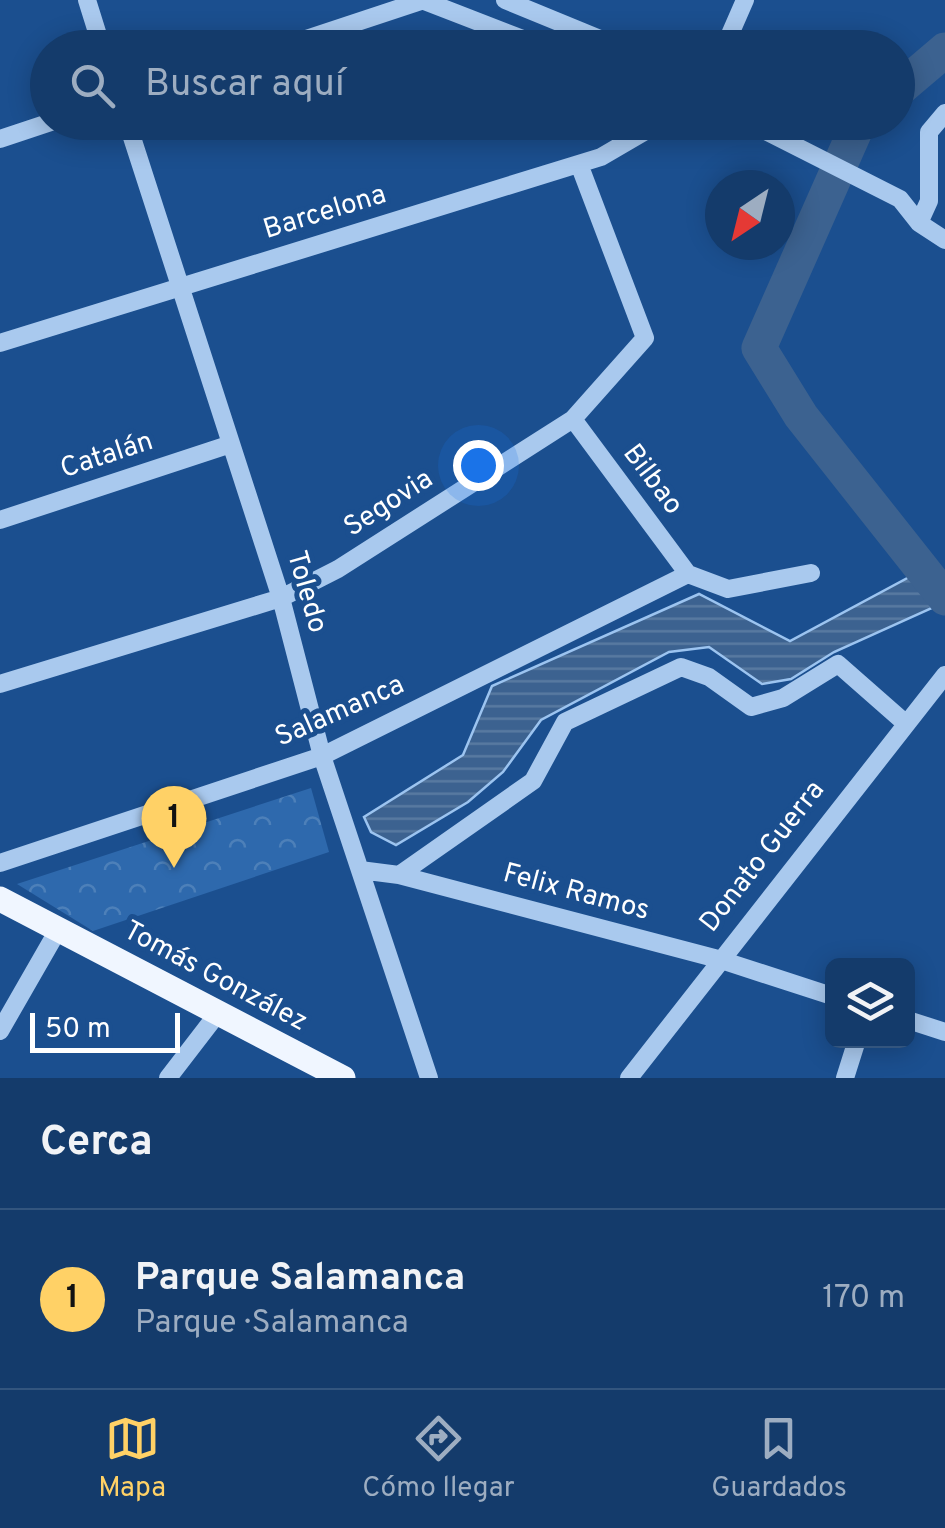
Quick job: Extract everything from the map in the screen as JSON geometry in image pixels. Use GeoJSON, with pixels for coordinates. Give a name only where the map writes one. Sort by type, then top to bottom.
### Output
{"type":"FeatureCollection","features":[{"type":"Feature","properties":{"kind":"main road","name":"Tomás González"},"geometry":{"type":"LineString","coordinates":[[0,899],[343,1078]]}},
{"type":"Feature","properties":{"kind":"street"},"geometry":{"type":"LineString","coordinates":[[87,0],[96,30]]}},
{"type":"Feature","properties":{"kind":"street"},"geometry":{"type":"LineString","coordinates":[[333,30],[423,0],[500,30]]}},
{"type":"Feature","properties":{"kind":"street"},"geometry":{"type":"LineString","coordinates":[[505,0],[536,6],[585,30]]}},
{"type":"Feature","properties":{"kind":"street"},"geometry":{"type":"LineString","coordinates":[[732,30],[745,0]]}},
{"type":"Feature","properties":{"kind":"street"},"geometry":{"type":"LineString","coordinates":[[919,223],[937,204],[930,132],[945,114]]}},
{"type":"Feature","properties":{"kind":"street"},"geometry":{"type":"LineString","coordinates":[[0,140],[30,129]]}},
{"type":"Feature","properties":{"kind":"street","name":"Toledo"},"geometry":{"type":"LineString","coordinates":[[132,140],[281,598],[322,756],[429,1078]]}},
{"type":"Feature","properties":{"kind":"street","name":"Barcelona"},"geometry":{"type":"LineString","coordinates":[[0,344],[601,157],[631,140]]}},
{"type":"Feature","properties":{"kind":"street"},"geometry":{"type":"LineString","coordinates":[[782,140],[894,196],[937,204]]}},
{"type":"Feature","properties":{"kind":"street","name":"Segovia"},"geometry":{"type":"LineString","coordinates":[[0,684],[281,598],[338,569],[573,419],[645,338],[579,164]]}},
{"type":"Feature","properties":{"kind":"street"},"geometry":{"type":"LineString","coordinates":[[894,196],[919,223],[945,240]]}},
{"type":"Feature","properties":{"kind":"street","name":"Bilbao"},"geometry":{"type":"LineString","coordinates":[[573,419],[688,574]]}},
{"type":"Feature","properties":{"kind":"street","name":"Catalán"},"geometry":{"type":"LineString","coordinates":[[0,520],[231,444]]}},
{"type":"Feature","properties":{"kind":"street"},"geometry":{"type":"LineString","coordinates":[[688,574],[728,589],[811,574]]}},
{"type":"Feature","properties":{"kind":"street","name":"Salamanca"},"geometry":{"type":"LineString","coordinates":[[0,862],[322,756],[688,574]]}},
{"type":"Feature","properties":{"kind":"street"},"geometry":{"type":"LineString","coordinates":[[398,875],[532,782],[564,722],[681,667],[709,678],[751,707],[783,698],[838,664],[904,722]]}},
{"type":"Feature","properties":{"kind":"street","name":"Donato Guerra"},"geometry":{"type":"LineString","coordinates":[[630,1078],[904,722],[945,675]]}},
{"type":"Feature","properties":{"kind":"street","name":"Felix Ramos"},"geometry":{"type":"LineString","coordinates":[[360,870],[398,875],[718,960],[825,994]]}},
{"type":"Feature","properties":{"kind":"street"},"geometry":{"type":"LineString","coordinates":[[0,1031],[58,930]]}},
{"type":"Feature","properties":{"kind":"street"},"geometry":{"type":"LineString","coordinates":[[168,1078],[218,1013]]}},
{"type":"Feature","properties":{"kind":"street"},"geometry":{"type":"LineString","coordinates":[[915,1022],[945,1032]]}},
{"type":"Feature","properties":{"kind":"street"},"geometry":{"type":"LineString","coordinates":[[845,1078],[854,1048]]}},
{"type":"Feature","properties":{"kind":"green space"},"geometry":{"type":"Polygon","coordinates":[[[311,788],[329,852],[93,931],[17,884],[311,788]]]}},
{"type":"Feature","properties":{"kind":"shaded area"},"geometry":{"type":"Polygon","coordinates":[[[915,574],[932,608],[834,652],[791,679],[762,684],[709,647],[669,652],[541,720],[503,772],[468,802],[396,845],[371,832],[364,817],[463,755],[492,686],[699,594],[790,641],[915,574]]]}},
{"type":"Feature","properties":{"kind":"waterway"},"geometry":{"type":"LineString","coordinates":[[915,76],[945,50]]}},
{"type":"Feature","properties":{"kind":"waterway"},"geometry":{"type":"LineString","coordinates":[[851,140],[759,348],[801,416],[945,598]]}},
{"type":"Feature","properties":{"kind":"place","name":"Parque Salamanca"},"geometry":{"type":"Point","coordinates":[174,868]}}]}
